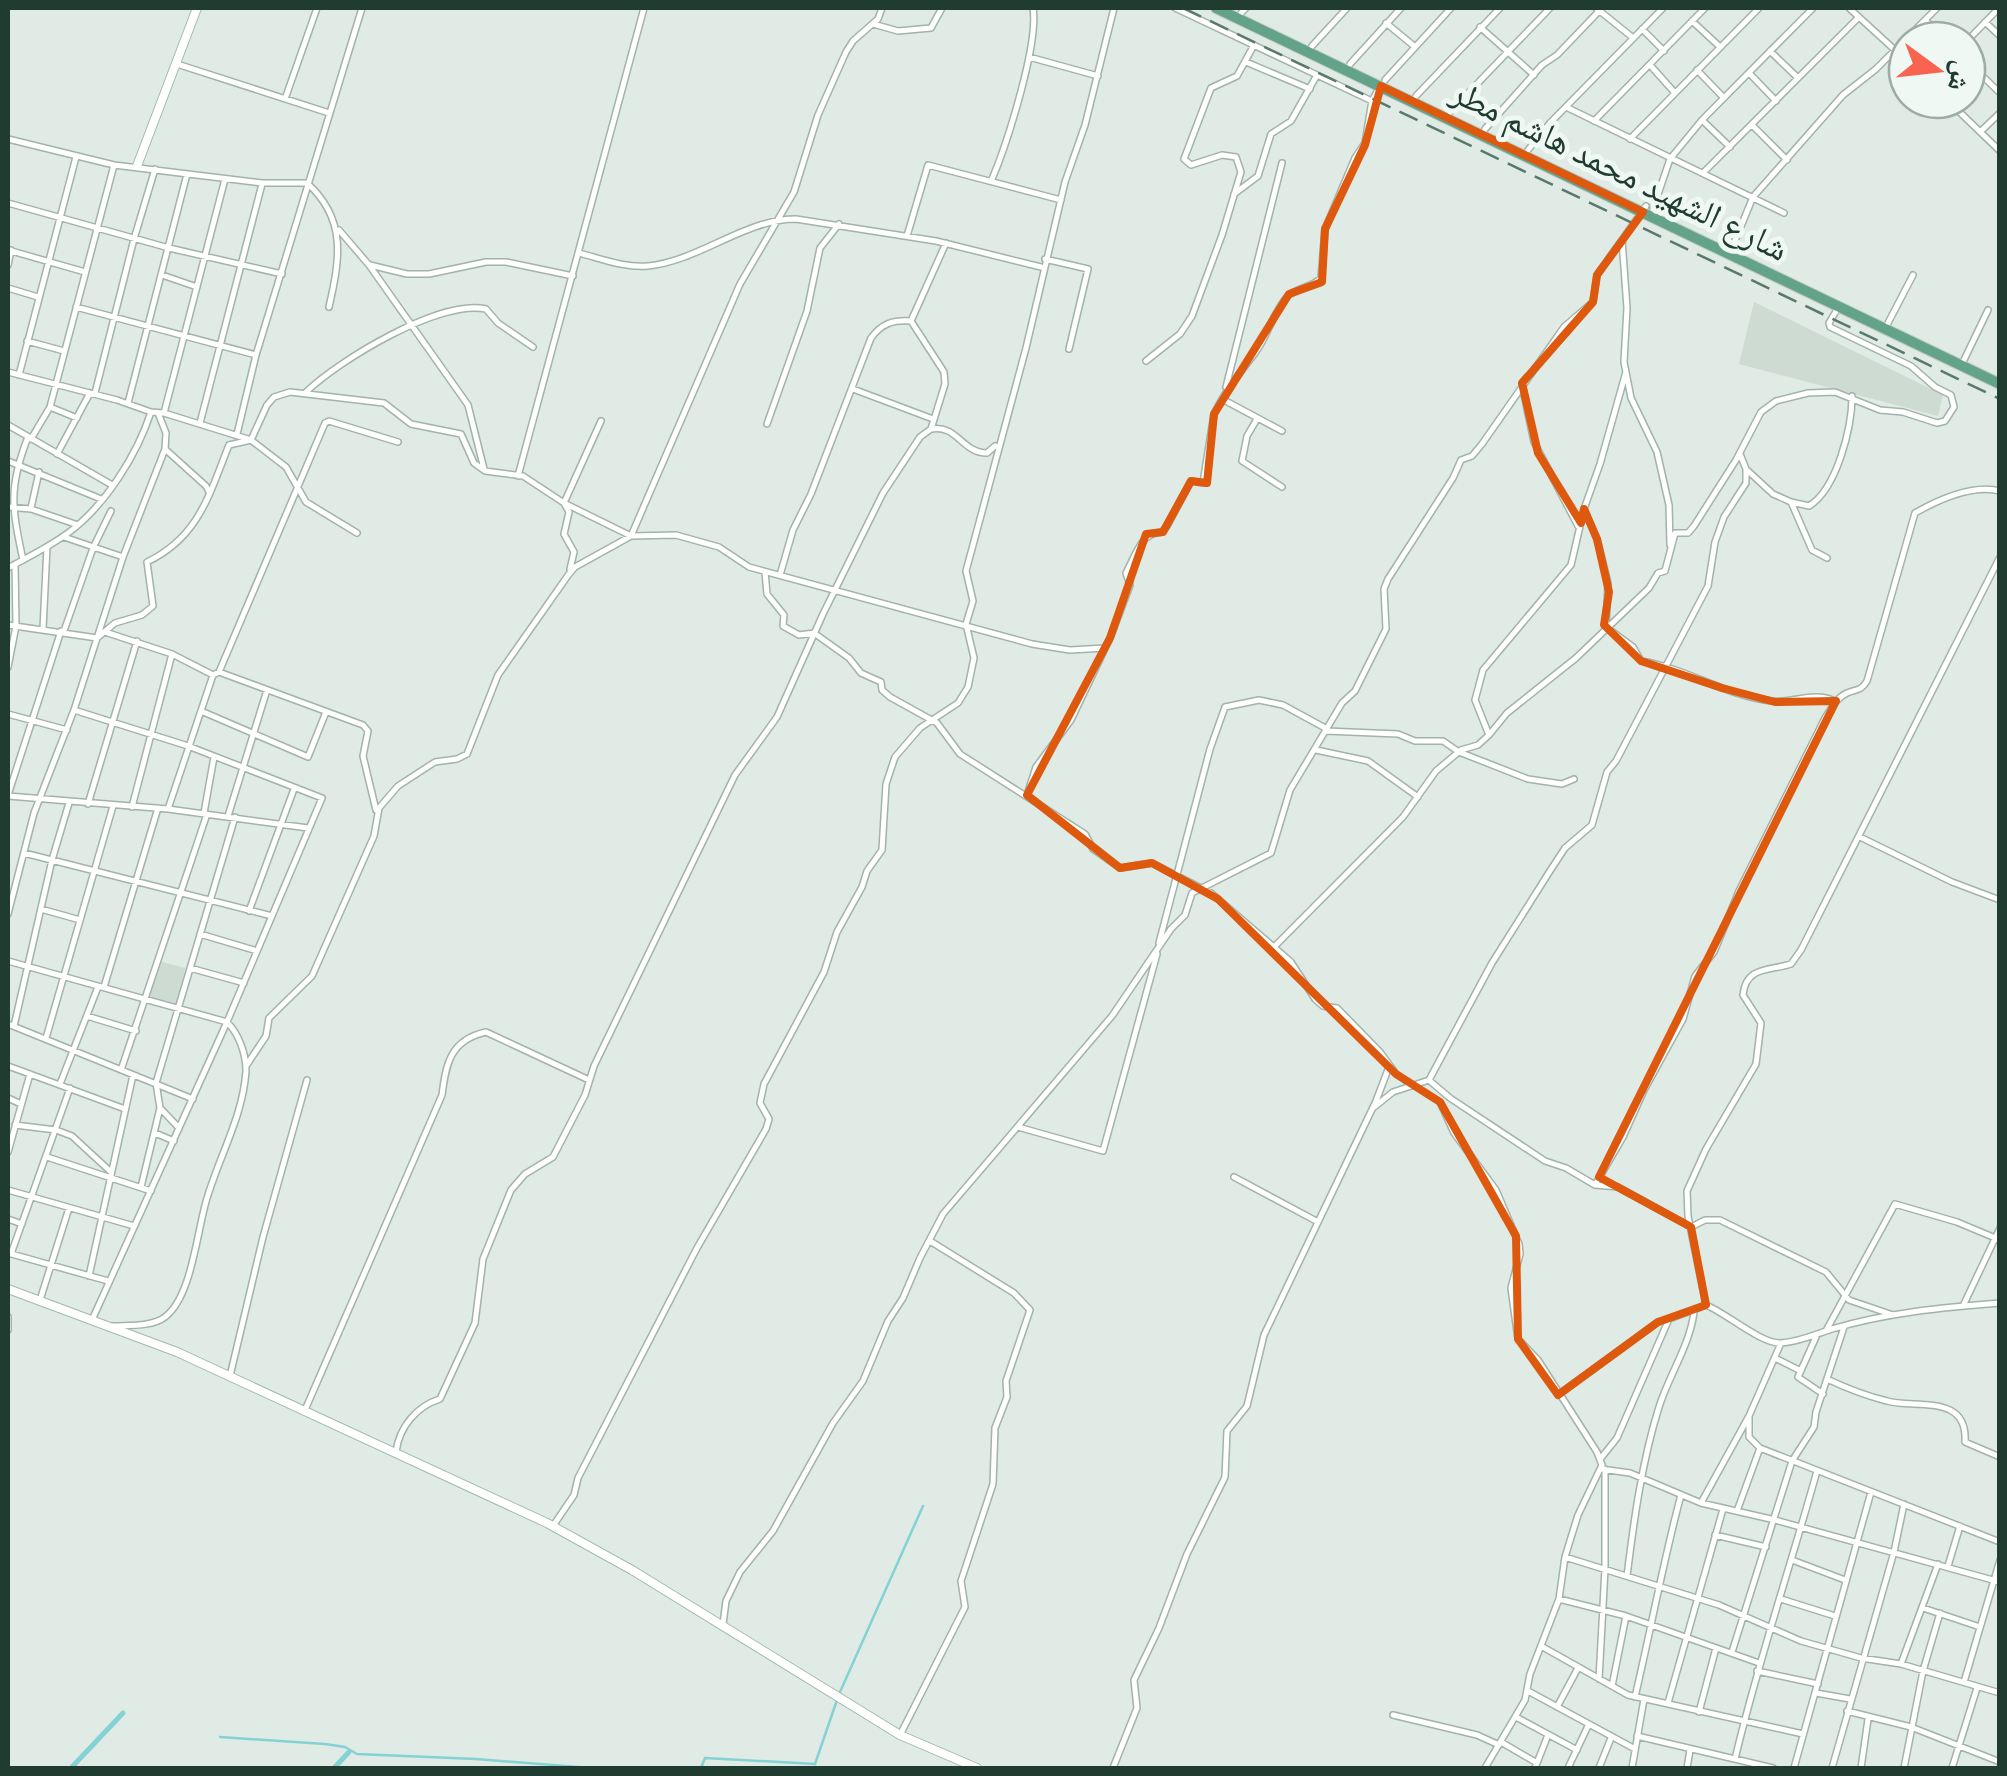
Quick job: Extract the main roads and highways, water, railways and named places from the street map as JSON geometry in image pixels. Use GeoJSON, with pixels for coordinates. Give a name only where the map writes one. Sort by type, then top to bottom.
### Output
{"type":"FeatureCollection","features":[{"type":"Feature","properties":{"kind":"main road","name":"شارع الشهيد محمد هاشم مطر"},"geometry":{"type":"LineString","coordinates":[[1216,8],[1329,57],[1732,248],[2000,381]]}},
{"type":"Feature","properties":{"kind":"main road","name":"شارع الشهيد محمد هاشم مطر"},"geometry":{"type":"LineString","coordinates":[[1239,9],[1329,57],[1450,112],[2000,381]]}},
{"type":"Feature","properties":{"kind":"waterway"},"geometry":{"type":"LineString","coordinates":[[840,1692],[923,1506]]}},
{"type":"Feature","properties":{"kind":"waterway"},"geometry":{"type":"LineString","coordinates":[[701,1768],[705,1758],[815,1764],[837,1700]]}},
{"type":"Feature","properties":{"kind":"waterway"},"geometry":{"type":"LineString","coordinates":[[71,1768],[123,1713]]}},
{"type":"Feature","properties":{"kind":"waterway"},"geometry":{"type":"LineString","coordinates":[[220,1737],[325,1744],[345,1747],[357,1754],[591,1768]]}},
{"type":"Feature","properties":{"kind":"waterway"},"geometry":{"type":"LineString","coordinates":[[334,1768],[349,1752]]}},
{"type":"Feature","properties":{"kind":"railway"},"geometry":{"type":"LineString","coordinates":[[1183,8],[2000,399]]}}]}
